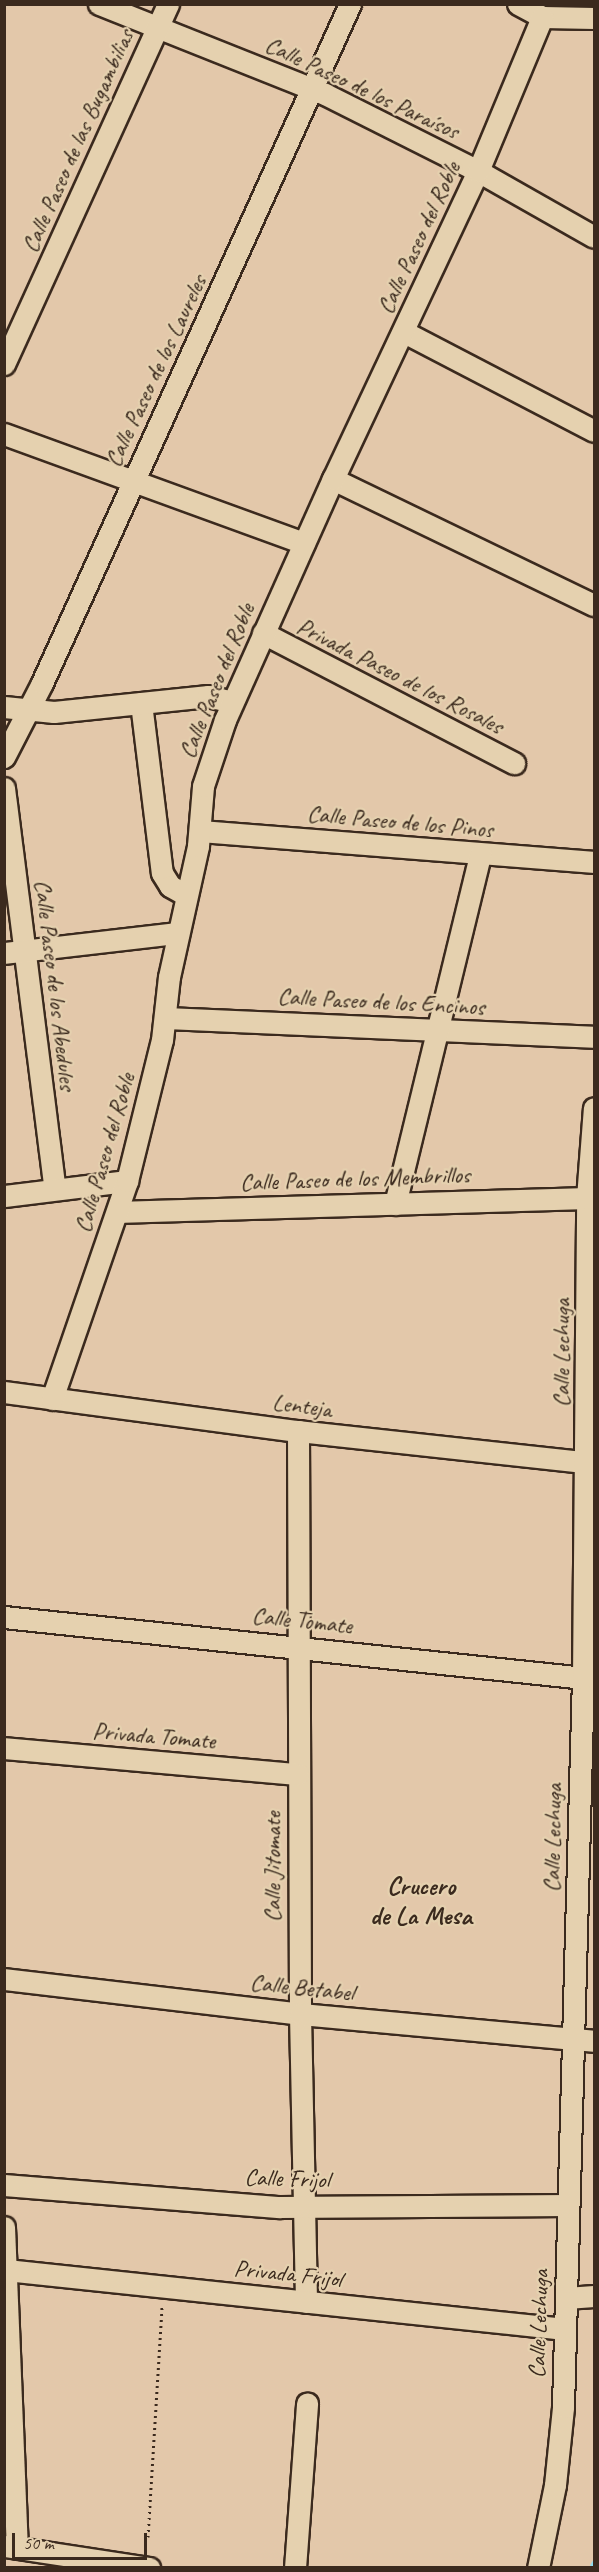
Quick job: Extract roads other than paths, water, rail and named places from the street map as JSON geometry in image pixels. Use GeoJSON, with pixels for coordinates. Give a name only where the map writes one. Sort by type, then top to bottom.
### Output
{"type":"FeatureCollection","features":[{"type":"Feature","properties":{"kind":"street","name":"Calle Paseo de los Paraísos"},"geometry":{"type":"LineString","coordinates":[[99,4],[312,88],[478,171],[594,237]]}},
{"type":"Feature","properties":{"kind":"street","name":"Calle Paseo de las Bugambilias"},"geometry":{"type":"LineString","coordinates":[[4,364],[168,4]]}},
{"type":"Feature","properties":{"kind":"street","name":"Calle Paseo de los Laureles"},"geometry":{"type":"LineString","coordinates":[[4,757],[28,711],[133,484],[350,4]]}},
{"type":"Feature","properties":{"kind":"street"},"geometry":{"type":"LineString","coordinates":[[518,4],[542,17],[589,18]]}},
{"type":"Feature","properties":{"kind":"street","name":"Calle Paseo del Roble"},"geometry":{"type":"LineString","coordinates":[[52,1400],[128,1181],[165,1018],[178,933],[201,831],[203,786],[232,702],[333,479],[478,171],[542,17]]}},
{"type":"Feature","properties":{"kind":"street"},"geometry":{"type":"LineString","coordinates":[[404,332],[594,431]]}},
{"type":"Feature","properties":{"kind":"street"},"geometry":{"type":"LineString","coordinates":[[4,434],[133,484],[304,543]]}},
{"type":"Feature","properties":{"kind":"street"},"geometry":{"type":"LineString","coordinates":[[333,479],[594,605]]}},
{"type":"Feature","properties":{"kind":"street","name":"Privada Paseo de los Rosales"},"geometry":{"type":"LineString","coordinates":[[263,633],[514,764]]}},
{"type":"Feature","properties":{"kind":"street"},"geometry":{"type":"LineString","coordinates":[[4,707],[28,711],[208,696],[232,702]]}},
{"type":"Feature","properties":{"kind":"street"},"geometry":{"type":"LineString","coordinates":[[141,702],[162,873],[170,886],[186,895]]}},
{"type":"Feature","properties":{"kind":"street","name":"Calle Paseo de los Abedules"},"geometry":{"type":"LineString","coordinates":[[4,788],[56,1189]]}},
{"type":"Feature","properties":{"kind":"street","name":"Calle Paseo de los Pinos"},"geometry":{"type":"LineString","coordinates":[[201,831],[594,862]]}},
{"type":"Feature","properties":{"kind":"street"},"geometry":{"type":"LineString","coordinates":[[395,1204],[435,1030],[480,854]]}},
{"type":"Feature","properties":{"kind":"street"},"geometry":{"type":"LineString","coordinates":[[4,953],[178,933]]}},
{"type":"Feature","properties":{"kind":"street","name":"Calle Paseo de los Encinos"},"geometry":{"type":"LineString","coordinates":[[165,1018],[594,1037]]}},
{"type":"Feature","properties":{"kind":"street","name":"Calle Lechuga"},"geometry":{"type":"LineString","coordinates":[[538,2568],[560,2445],[568,2205],[584,2040],[592,1342],[591,1198],[594,1108]]}},
{"type":"Feature","properties":{"kind":"street"},"geometry":{"type":"LineString","coordinates":[[4,1196],[128,1181]]}},
{"type":"Feature","properties":{"kind":"street","name":"Calle Paseo de los Membrillos"},"geometry":{"type":"LineString","coordinates":[[118,1212],[591,1198]]}},
{"type":"Feature","properties":{"kind":"street","name":"Lenteja"},"geometry":{"type":"LineString","coordinates":[[4,1392],[298,1431],[590,1462]]}},
{"type":"Feature","properties":{"kind":"street","name":"Calle Jitomate"},"geometry":{"type":"LineString","coordinates":[[298,1431],[300,2014],[306,2302]]}},
{"type":"Feature","properties":{"kind":"street","name":"Calle Tomate"},"geometry":{"type":"LineString","coordinates":[[4,1617],[589,1678]]}},
{"type":"Feature","properties":{"kind":"street","name":"Privada Tomate"},"geometry":{"type":"LineString","coordinates":[[4,1748],[298,1774]]}},
{"type":"Feature","properties":{"kind":"street","name":"Calle Betabel"},"geometry":{"type":"LineString","coordinates":[[4,1979],[300,2014],[584,2040]]}},
{"type":"Feature","properties":{"kind":"street","name":"Calle Frijol"},"geometry":{"type":"LineString","coordinates":[[4,2184],[304,2207],[568,2205]]}},
{"type":"Feature","properties":{"kind":"street"},"geometry":{"type":"LineString","coordinates":[[4,2227],[11,2547],[140,2566]]}},
{"type":"Feature","properties":{"kind":"street","name":"Privada Frijol"},"geometry":{"type":"LineString","coordinates":[[6,2270],[565,2329]]}},
{"type":"Feature","properties":{"kind":"street"},"geometry":{"type":"LineString","coordinates":[[566,2298],[594,2296]]}},
{"type":"Feature","properties":{"kind":"street"},"geometry":{"type":"LineString","coordinates":[[295,2568],[307,2403]]}},
{"type":"Feature","properties":{"kind":"waterway"},"geometry":{"type":"LineString","coordinates":[[591,2568],[594,2562]]}},
{"type":"Feature","properties":{"kind":"district","name":"Crucero de La Mesa"},"geometry":{"type":"Point","coordinates":[421,1900]}}]}
